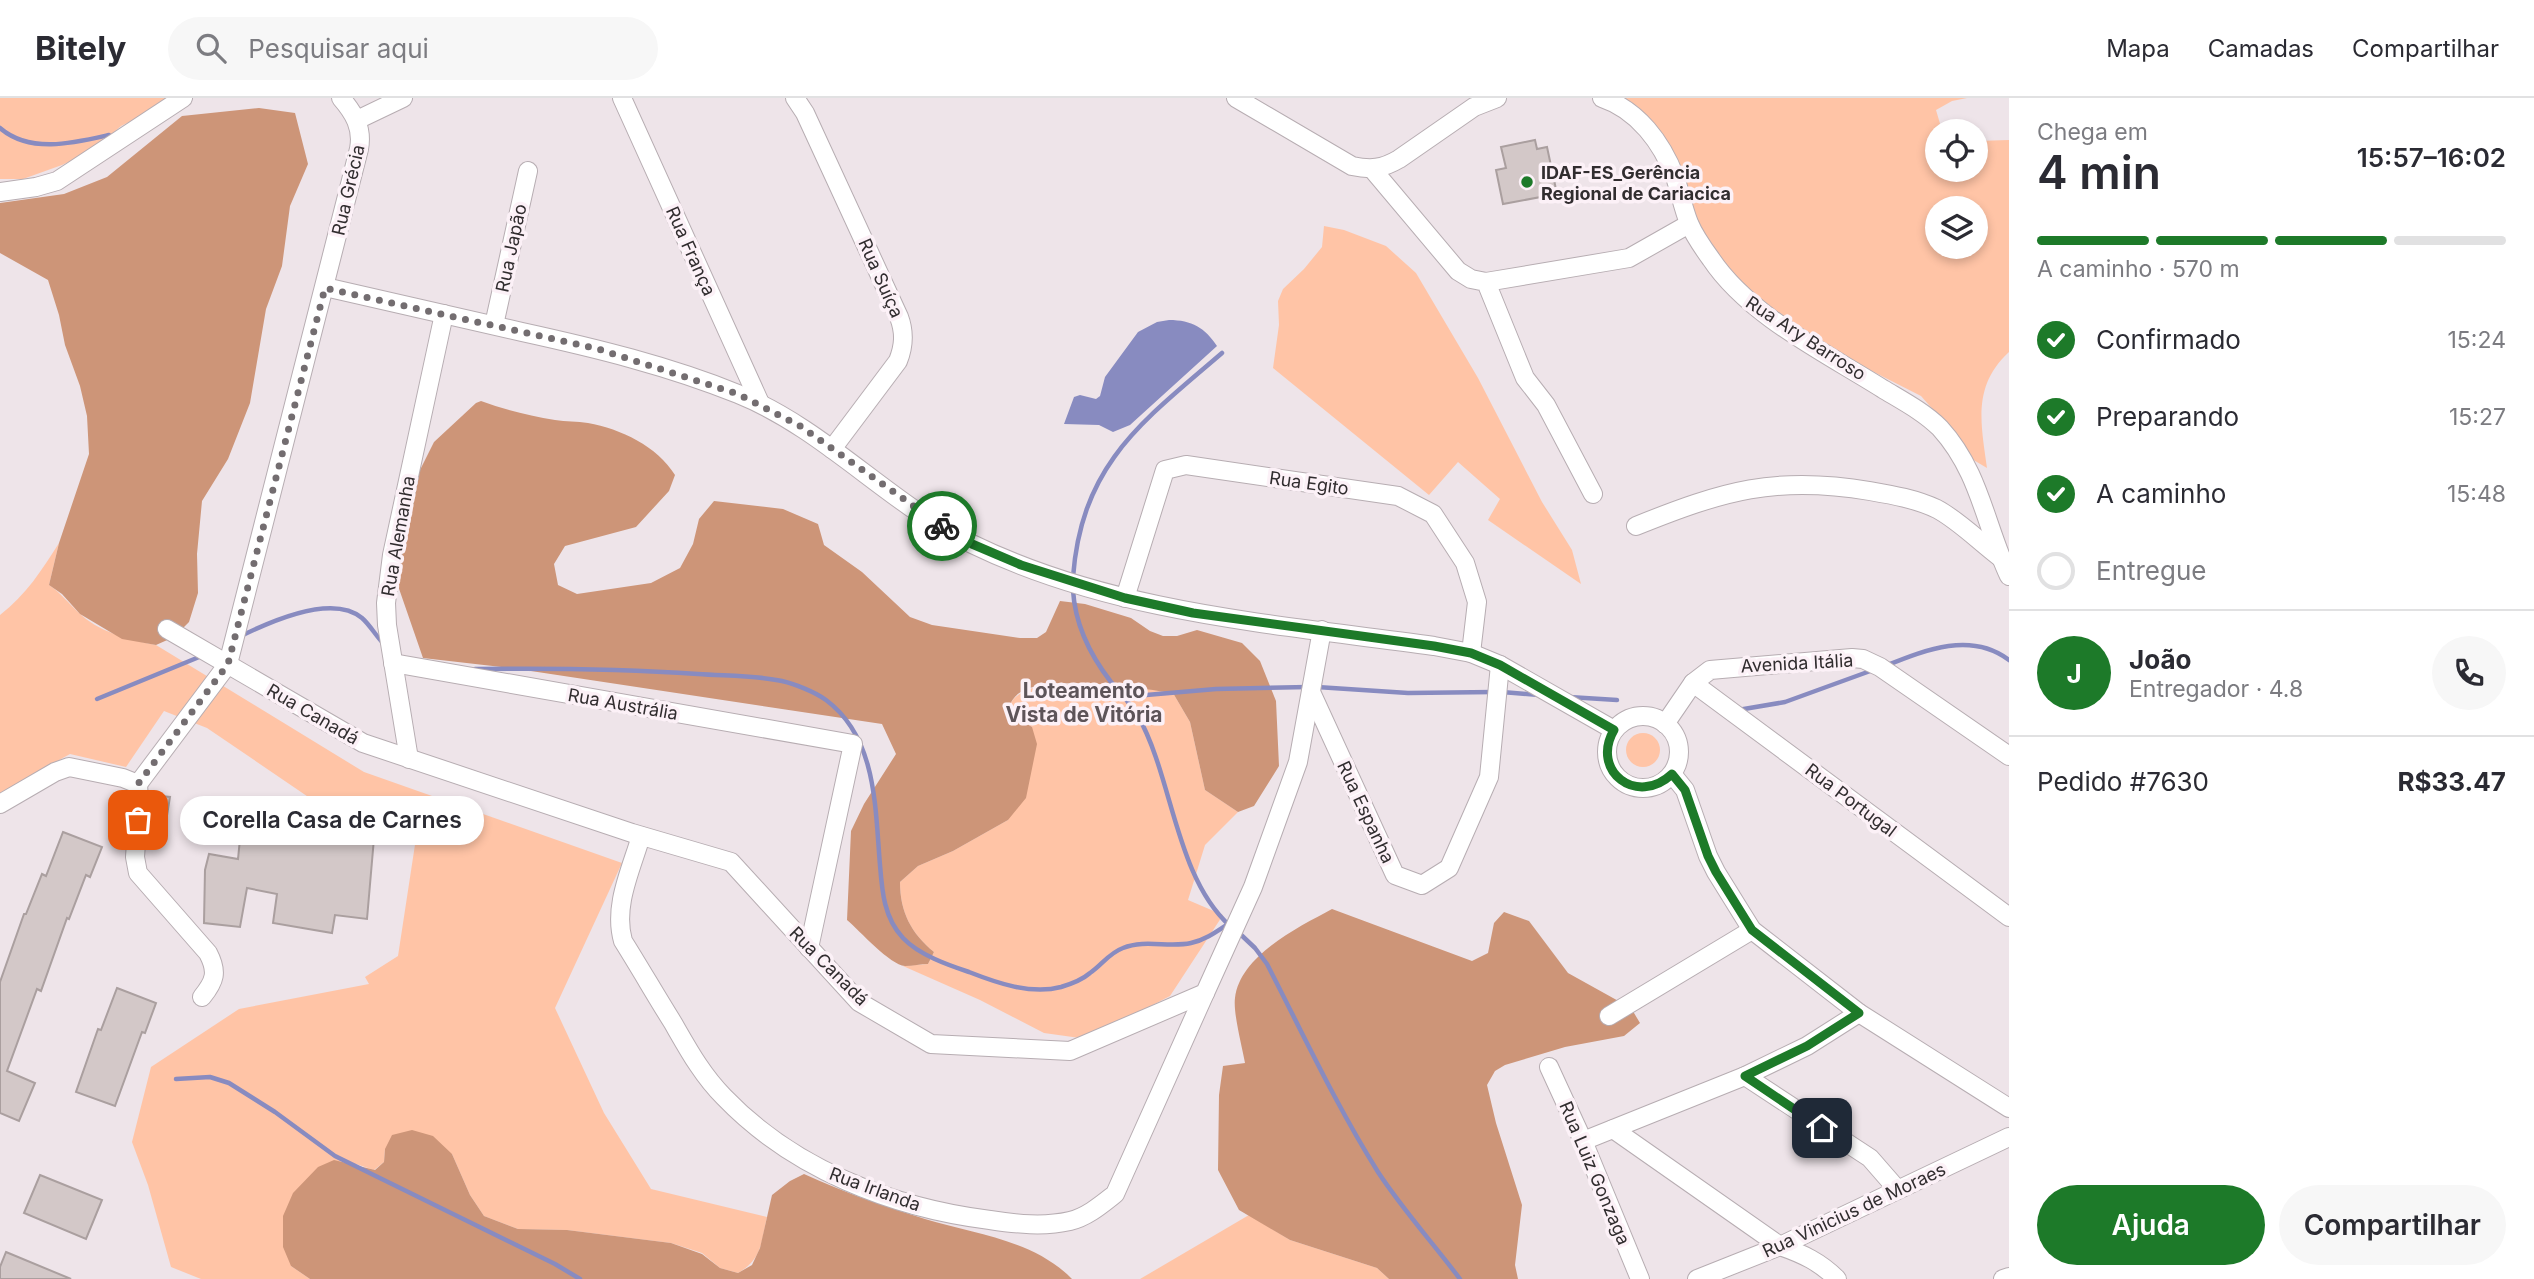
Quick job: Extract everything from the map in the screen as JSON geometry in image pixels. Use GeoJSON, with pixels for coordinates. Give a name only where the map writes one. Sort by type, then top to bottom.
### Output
{"type":"FeatureCollection","features":[{"type":"Feature","properties":{"kind":"street"},"geometry":{"type":"LineString","coordinates":[[0,192],[57,181],[183,98]]}},
{"type":"Feature","properties":{"kind":"street","name":"Rua Grécia"},"geometry":{"type":"LineString","coordinates":[[228,664],[361,140],[357,121],[341,98]]}},
{"type":"Feature","properties":{"kind":"street"},"geometry":{"type":"LineString","coordinates":[[357,121],[403,98]]}},
{"type":"Feature","properties":{"kind":"street","name":"Rua França"},"geometry":{"type":"LineString","coordinates":[[622,98],[760,403]]}},
{"type":"Feature","properties":{"kind":"street","name":"Rua Suíça"},"geometry":{"type":"LineString","coordinates":[[795,98],[805,113],[899,317],[904,334],[904,344],[898,361],[832,449]]}},
{"type":"Feature","properties":{"kind":"street"},"geometry":{"type":"LineString","coordinates":[[1236,98],[1352,166],[1373,170],[1399,159],[1474,107],[1497,98]]}},
{"type":"Feature","properties":{"kind":"street","name":"Rua Ary Barroso"},"geometry":{"type":"LineString","coordinates":[[1602,98],[1619,104],[1638,119],[1654,137],[1674,175],[1689,224],[1712,261],[1737,292],[1763,313],[1924,414],[1938,427],[1975,479],[2009,576]]}},
{"type":"Feature","properties":{"kind":"street"},"geometry":{"type":"LineString","coordinates":[[1373,170],[1458,271],[1471,279],[1486,282],[1629,258],[1689,224]]}},
{"type":"Feature","properties":{"kind":"street","name":"Rua Japão"},"geometry":{"type":"LineString","coordinates":[[494,326],[528,171]]}},
{"type":"Feature","properties":{"kind":"street"},"geometry":{"type":"LineString","coordinates":[[1486,282],[1525,378],[1546,405],[1593,494]]}},
{"type":"Feature","properties":{"kind":"street"},"geometry":{"type":"LineString","coordinates":[[325,288],[622,356],[760,403],[800,426],[911,505],[972,544],[1021,565],[1125,598],[1193,613],[1471,653],[1500,665],[1614,730]]}},
{"type":"Feature","properties":{"kind":"street","name":"Rua Alemanha"},"geometry":{"type":"LineString","coordinates":[[409,759],[387,625],[388,579],[444,314]]}},
{"type":"Feature","properties":{"kind":"street","name":"Rua Egito"},"geometry":{"type":"LineString","coordinates":[[1125,598],[1165,470],[1185,465],[1398,496],[1433,514],[1465,563],[1478,602],[1471,653]]}},
{"type":"Feature","properties":{"kind":"street"},"geometry":{"type":"LineString","coordinates":[[1636,526],[1697,501],[1750,488],[1791,484],[1856,489],[1903,497],[1938,510],[2001,558]]}},
{"type":"Feature","properties":{"kind":"street","name":"Rua Canadá"},"geometry":{"type":"LineString","coordinates":[[167,629],[363,743],[641,836],[731,862],[859,1002],[931,1044],[1070,1051],[1205,993]]}},
{"type":"Feature","properties":{"kind":"street"},"geometry":{"type":"LineString","coordinates":[[1205,993],[1253,887],[1298,762],[1322,630]]}},
{"type":"Feature","properties":{"kind":"street","name":"Avenida Itália"},"geometry":{"type":"LineString","coordinates":[[1665,724],[1693,683],[1710,670],[1863,659],[1880,667],[2009,756]]}},
{"type":"Feature","properties":{"kind":"street","name":"Rua Austrália"},"geometry":{"type":"LineString","coordinates":[[393,663],[853,744],[809,947]]}},
{"type":"Feature","properties":{"kind":"street"},"geometry":{"type":"LineString","coordinates":[[202,997],[215,980],[215,965],[208,953],[146,883],[135,865],[138,784],[228,664]]}},
{"type":"Feature","properties":{"kind":"street","name":"Rua Espanha"},"geometry":{"type":"LineString","coordinates":[[1311,692],[1395,876],[1422,885],[1449,867],[1489,777],[1500,665]]}},
{"type":"Feature","properties":{"kind":"street","name":"Rua Portugal"},"geometry":{"type":"LineString","coordinates":[[1693,683],[2009,918]]}},
{"type":"Feature","properties":{"kind":"street"},"geometry":{"type":"LineString","coordinates":[[1639,716],[1648,716],[1665,724],[1676,738],[1679,748],[1679,757],[1672,774],[1665,781],[1647,788],[1638,788],[1621,780],[1609,765],[1607,756],[1607,747],[1614,730],[1629,719],[1639,716]]}},
{"type":"Feature","properties":{"kind":"street"},"geometry":{"type":"LineString","coordinates":[[0,804],[55,772],[69,767],[123,778],[138,784]]}},
{"type":"Feature","properties":{"kind":"street"},"geometry":{"type":"LineString","coordinates":[[1672,774],[1685,790],[1716,872],[1752,930],[1859,1013],[2009,1108]]}},
{"type":"Feature","properties":{"kind":"street","name":"Rua Irlanda"},"geometry":{"type":"LineString","coordinates":[[641,836],[618,911],[619,926],[623,941],[702,1072],[725,1099],[789,1150],[825,1171],[909,1203],[957,1216],[1049,1224],[1072,1221],[1094,1211],[1115,1194],[1205,993]]}},
{"type":"Feature","properties":{"kind":"street"},"geometry":{"type":"LineString","coordinates":[[1609,1016],[1752,930]]}},
{"type":"Feature","properties":{"kind":"street"},"geometry":{"type":"LineString","coordinates":[[1583,1141],[1745,1076],[1807,1046],[1859,1013]]}},
{"type":"Feature","properties":{"kind":"street","name":"Rua Luiz Gonzaga"},"geometry":{"type":"LineString","coordinates":[[1549,1067],[1640,1279]]}},
{"type":"Feature","properties":{"kind":"street"},"geometry":{"type":"LineString","coordinates":[[1745,1076],[1870,1158],[1897,1189]]}},
{"type":"Feature","properties":{"kind":"street"},"geometry":{"type":"LineString","coordinates":[[1613,1129],[1780,1246],[1823,1265],[1837,1279]]}},
{"type":"Feature","properties":{"kind":"street","name":"Rua Vinicius de Moraes"},"geometry":{"type":"LineString","coordinates":[[1696,1279],[1780,1246],[2009,1138]]}},
{"type":"Feature","properties":{"kind":"street"},"geometry":{"type":"LineString","coordinates":[[2003,1279],[2009,1277]]}},
{"type":"Feature","properties":{"kind":"shaded area"},"geometry":{"type":"Polygon","coordinates":[[[0,98],[178,98],[121,126],[92,151],[62,165],[23,179],[0,179],[0,98]]]}},
{"type":"Feature","properties":{"kind":"shaded area"},"geometry":{"type":"Polygon","coordinates":[[[1620,98],[1967,98],[1952,101],[1936,110],[1939,119],[1925,119],[1925,182],[1988,182],[1988,141],[2009,140],[2009,352],[1997,365],[1984,392],[1982,421],[1987,468],[1960,452],[1936,413],[1921,396],[1767,312],[1712,255],[1653,127],[1637,106],[1620,98]]]}},
{"type":"Feature","properties":{"kind":"shaded area"},"geometry":{"type":"Polygon","coordinates":[[[259,108],[295,113],[308,164],[290,206],[282,266],[266,309],[250,403],[228,459],[202,501],[197,554],[198,593],[189,622],[174,637],[156,645],[122,639],[80,614],[62,594],[49,585],[59,543],[89,454],[87,416],[48,280],[0,253],[0,203],[64,194],[107,177],[182,116],[259,108]]]}},
{"type":"Feature","properties":{"kind":"shaded area"},"geometry":{"type":"Polygon","coordinates":[[[1324,226],[1344,230],[1386,246],[1416,273],[1478,378],[1542,502],[1572,550],[1581,584],[1488,520],[1500,499],[1458,462],[1429,495],[1273,368],[1279,325],[1278,301],[1283,289],[1322,247],[1324,226]]]}},
{"type":"Feature","properties":{"kind":"shaded area"},"geometry":{"type":"Polygon","coordinates":[[[481,401],[527,415],[588,423],[625,434],[658,455],[675,475],[669,491],[636,527],[565,546],[554,564],[558,585],[577,594],[651,583],[680,568],[693,544],[699,519],[714,501],[783,509],[818,524],[824,545],[862,572],[910,617],[932,625],[1037,638],[1046,632],[1060,601],[1085,604],[1131,618],[1163,636],[1177,636],[1197,630],[1242,643],[1260,661],[1276,701],[1279,766],[1254,806],[1238,812],[1205,790],[1190,722],[1173,693],[1074,683],[1036,686],[1023,691],[1013,700],[1007,712],[1032,727],[1037,744],[1026,798],[1008,820],[953,851],[918,866],[900,882],[902,903],[908,921],[934,952],[928,964],[899,964],[883,954],[847,920],[851,831],[864,804],[896,754],[882,724],[511,668],[423,658],[396,580],[416,478],[434,442],[481,401]]]}},
{"type":"Feature","properties":{"kind":"shaded area"},"geometry":{"type":"Polygon","coordinates":[[[59,543],[49,585],[95,625],[125,638],[156,645],[364,772],[622,863],[555,1008],[604,1113],[651,1189],[767,1217],[759,1250],[746,1268],[738,1273],[720,1268],[702,1253],[671,1243],[567,1230],[518,1229],[484,1216],[470,1195],[452,1154],[385,1149],[384,1162],[374,1170],[356,1164],[291,1266],[310,1279],[201,1279],[171,1267],[148,1185],[132,1142],[151,1067],[239,1009],[369,984],[365,977],[398,956],[418,825],[323,807],[207,728],[164,711],[126,767],[70,754],[0,793],[0,615],[26,591],[59,543]]]}},
{"type":"Feature","properties":{"kind":"shaded area"},"geometry":{"type":"Polygon","coordinates":[[[1046,684],[1131,686],[1173,693],[1190,722],[1205,790],[1238,812],[1205,845],[1188,900],[1223,915],[1170,996],[1087,1039],[1044,1033],[980,1000],[903,966],[928,964],[934,952],[908,921],[902,903],[900,882],[918,866],[953,851],[1008,820],[1032,727],[1007,712],[1017,696],[1046,684]]]}},
{"type":"Feature","properties":{"kind":"shaded area"},"geometry":{"type":"Polygon","coordinates":[[[1643,733],[1655,738],[1660,750],[1655,762],[1643,767],[1631,762],[1626,750],[1631,738],[1643,733]]]}},
{"type":"Feature","properties":{"kind":"shaded area"},"geometry":{"type":"Polygon","coordinates":[[[1332,909],[1472,961],[1488,953],[1494,923],[1504,912],[1529,921],[1568,973],[1631,1008],[1640,1023],[1624,1036],[1565,1047],[1505,1065],[1495,1071],[1487,1085],[1522,1205],[1515,1265],[1518,1279],[1389,1279],[1377,1268],[1290,1240],[1239,1210],[1218,1170],[1219,1095],[1223,1066],[1245,1063],[1236,1021],[1235,998],[1239,983],[1248,968],[1273,944],[1332,909]]]}},
{"type":"Feature","properties":{"kind":"shaded area"},"geometry":{"type":"Polygon","coordinates":[[[412,1130],[433,1136],[452,1154],[470,1195],[484,1216],[518,1229],[567,1230],[671,1243],[702,1254],[720,1268],[738,1273],[752,1265],[760,1248],[772,1195],[804,1174],[894,1209],[1022,1247],[1040,1255],[1072,1279],[310,1279],[291,1266],[283,1247],[283,1216],[293,1193],[318,1167],[334,1160],[375,1170],[384,1162],[385,1149],[392,1135],[412,1130]]]}},
{"type":"Feature","properties":{"kind":"shaded area"},"geometry":{"type":"Polygon","coordinates":[[[1249,1215],[1290,1240],[1377,1268],[1389,1279],[1140,1279],[1249,1215]]]}},
{"type":"Feature","properties":{"kind":"water"},"geometry":{"type":"Polygon","coordinates":[[[1169,320],[1197,326],[1208,334],[1217,346],[1130,425],[1113,432],[1099,425],[1064,424],[1074,397],[1080,395],[1096,399],[1100,396],[1105,377],[1138,332],[1157,322],[1169,320]]]}},
{"type":"Feature","properties":{"kind":"building","name":"IDAF-ES_Gerência Regional de Cariacica"},"geometry":{"type":"Polygon","coordinates":[[[1535,140],[1537,149],[1547,147],[1557,194],[1503,204],[1496,170],[1506,168],[1501,147],[1535,140]]]}},
{"type":"Feature","properties":{"kind":"building"},"geometry":{"type":"Polygon","coordinates":[[[150,795],[170,797],[163,840],[148,838],[150,795]]]}},
{"type":"Feature","properties":{"kind":"building"},"geometry":{"type":"Polygon","coordinates":[[[242,819],[374,838],[367,919],[335,915],[332,933],[273,923],[277,894],[247,888],[240,927],[204,923],[205,870],[209,854],[238,859],[242,819]]]}},
{"type":"Feature","properties":{"kind":"building"},"geometry":{"type":"Polygon","coordinates":[[[63,832],[102,847],[90,877],[86,875],[69,919],[67,918],[41,991],[37,989],[7,1071],[35,1083],[19,1121],[0,1113],[0,982],[24,914],[42,874],[46,876],[63,832]]]}},
{"type":"Feature","properties":{"kind":"building"},"geometry":{"type":"Polygon","coordinates":[[[117,988],[156,1003],[145,1033],[142,1032],[115,1106],[76,1092],[98,1029],[101,1030],[117,988]]]}},
{"type":"Feature","properties":{"kind":"building"},"geometry":{"type":"Polygon","coordinates":[[[40,1175],[102,1200],[86,1239],[24,1213],[40,1175]]]}},
{"type":"Feature","properties":{"kind":"building"},"geometry":{"type":"Polygon","coordinates":[[[6,1252],[71,1279],[0,1279],[0,1267],[6,1252]]]}},
{"type":"Feature","properties":{"kind":"waterway"},"geometry":{"type":"LineString","coordinates":[[0,128],[12,136],[38,144],[67,143],[109,135]]}},
{"type":"Feature","properties":{"kind":"waterway"},"geometry":{"type":"LineString","coordinates":[[1073,577],[1079,537],[1089,504],[1103,474],[1142,424],[1222,353]]}},
{"type":"Feature","properties":{"kind":"waterway"},"geometry":{"type":"LineString","coordinates":[[1073,590],[1080,627],[1090,650],[1103,672],[1135,712],[1150,741],[1176,826],[1197,881],[1230,926]]}},
{"type":"Feature","properties":{"kind":"waterway"},"geometry":{"type":"LineString","coordinates":[[239,637],[300,612],[334,608],[349,611],[362,618],[383,643]]}},
{"type":"Feature","properties":{"kind":"waterway"},"geometry":{"type":"LineString","coordinates":[[1885,666],[1932,649],[1964,645],[1979,646],[2009,660]]}},
{"type":"Feature","properties":{"kind":"waterway"},"geometry":{"type":"LineString","coordinates":[[97,699],[204,655]]}},
{"type":"Feature","properties":{"kind":"waterway"},"geometry":{"type":"LineString","coordinates":[[475,669],[615,670],[751,677],[787,682],[826,700],[843,716],[864,754],[874,797],[883,894],[892,922],[903,938],[925,954],[991,980],[1026,989],[1061,987],[1084,978],[1123,948],[1140,944],[1191,943],[1206,938],[1228,924]]}},
{"type":"Feature","properties":{"kind":"waterway"},"geometry":{"type":"LineString","coordinates":[[1738,710],[1785,702],[1873,670]]}},
{"type":"Feature","properties":{"kind":"waterway"},"geometry":{"type":"LineString","coordinates":[[1123,697],[1216,689],[1308,687]]}},
{"type":"Feature","properties":{"kind":"waterway"},"geometry":{"type":"LineString","coordinates":[[1317,687],[1408,693],[1494,692]]}},
{"type":"Feature","properties":{"kind":"waterway"},"geometry":{"type":"LineString","coordinates":[[1502,692],[1539,695]]}},
{"type":"Feature","properties":{"kind":"waterway"},"geometry":{"type":"LineString","coordinates":[[1569,697],[1617,700]]}},
{"type":"Feature","properties":{"kind":"waterway"},"geometry":{"type":"LineString","coordinates":[[1237,931],[1267,964],[1334,1095],[1378,1172],[1460,1279]]}},
{"type":"Feature","properties":{"kind":"waterway"},"geometry":{"type":"LineString","coordinates":[[176,1079],[210,1077],[229,1083],[275,1112],[335,1156],[555,1264],[580,1279]]}},
{"type":"Feature","properties":{"kind":"way so far"},"geometry":{"type":"LineString","coordinates":[[138,820],[138,784],[228,664],[325,288],[598,349],[738,394],[800,426],[942,526]]}},
{"type":"Feature","properties":{"kind":"place","name":"IDAF-ES_Gerência Regional de Cariacica"},"geometry":{"type":"Point","coordinates":[1527,182]}},
{"type":"Feature","properties":{"kind":"place","name":"Corella Casa de Carnes"},"geometry":{"type":"Point","coordinates":[138,820]}},
{"type":"Feature","properties":{"kind":"district","name":"Loteamento Vista de Vitória"},"geometry":{"type":"Point","coordinates":[1084,702]}},
{"type":"Feature","properties":{"kind":"route"},"geometry":{"type":"LineString","coordinates":[[942,526],[972,544],[1021,565],[1073,583],[1158,606],[1471,653],[1521,675],[1614,730],[1607,747],[1609,765],[1614,774],[1638,788],[1657,785],[1672,774],[1685,790],[1716,872],[1752,930],[1859,1013],[1807,1046],[1745,1076],[1822,1128]]}}]}
